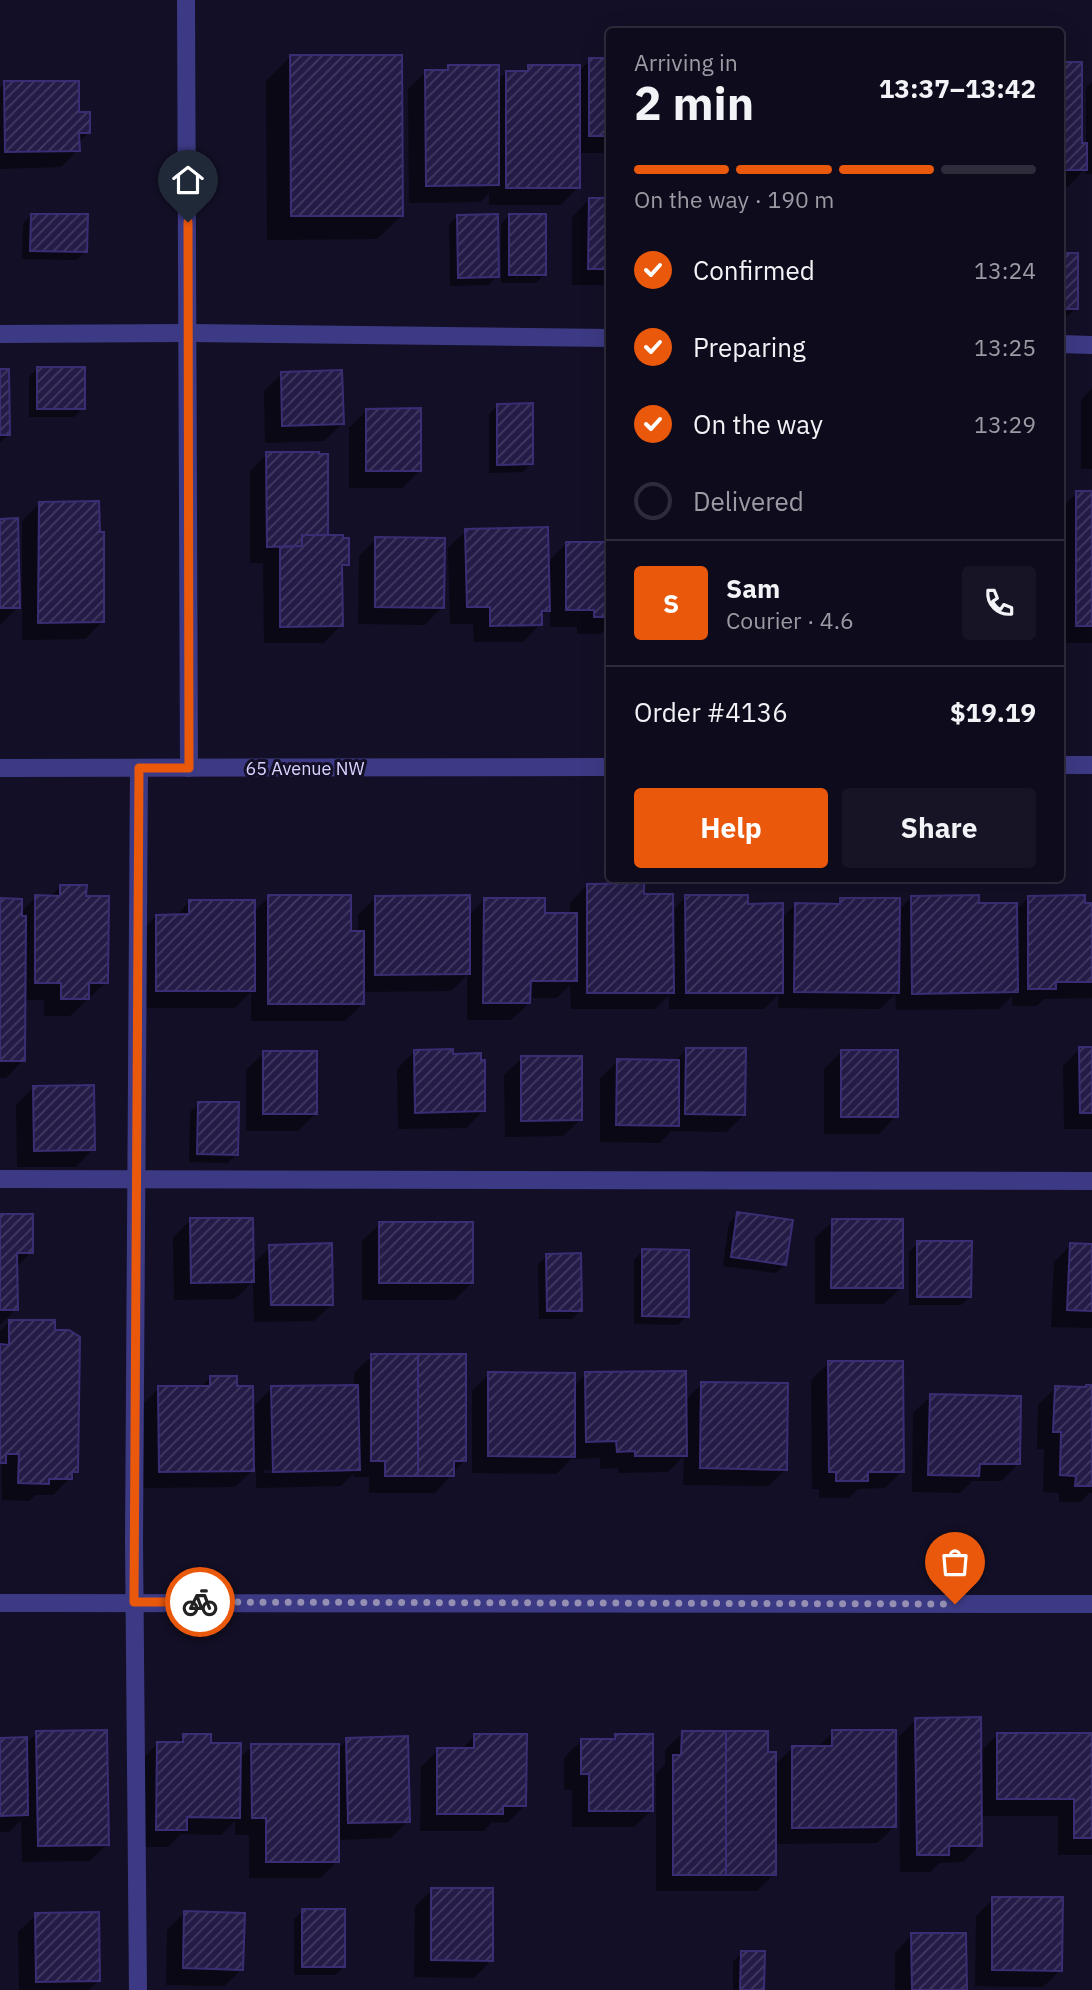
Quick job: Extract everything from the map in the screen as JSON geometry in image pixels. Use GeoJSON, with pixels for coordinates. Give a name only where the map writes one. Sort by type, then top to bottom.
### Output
{"type":"FeatureCollection","features":[{"type":"Feature","properties":{"kind":"street"},"geometry":{"type":"LineString","coordinates":[[186,0],[189,768]]}},
{"type":"Feature","properties":{"kind":"street"},"geometry":{"type":"LineString","coordinates":[[0,334],[188,333],[606,338]]}},
{"type":"Feature","properties":{"kind":"street"},"geometry":{"type":"LineString","coordinates":[[1064,344],[1092,345]]}},
{"type":"Feature","properties":{"kind":"street"},"geometry":{"type":"LineString","coordinates":[[1064,765],[1092,765]]}},
{"type":"Feature","properties":{"kind":"street","name":"65 Avenue NW"},"geometry":{"type":"LineString","coordinates":[[0,768],[606,767]]}},
{"type":"Feature","properties":{"kind":"street"},"geometry":{"type":"LineString","coordinates":[[138,1990],[134,1602],[139,768]]}},
{"type":"Feature","properties":{"kind":"street"},"geometry":{"type":"LineString","coordinates":[[0,1179],[1092,1181]]}},
{"type":"Feature","properties":{"kind":"street"},"geometry":{"type":"LineString","coordinates":[[0,1603],[1092,1604]]}},
{"type":"Feature","properties":{"kind":"building"},"geometry":{"type":"Polygon","coordinates":[[[290,55],[402,55],[403,216],[291,216],[290,55]]]}},
{"type":"Feature","properties":{"kind":"building"},"geometry":{"type":"Polygon","coordinates":[[[589,58],[606,58],[606,136],[589,136],[589,58]]]}},
{"type":"Feature","properties":{"kind":"building"},"geometry":{"type":"Polygon","coordinates":[[[1064,62],[1082,62],[1082,143],[1087,143],[1087,170],[1064,170],[1064,62]]]}},
{"type":"Feature","properties":{"kind":"building"},"geometry":{"type":"Polygon","coordinates":[[[448,65],[499,65],[499,185],[426,186],[425,70],[448,70],[448,65]]]}},
{"type":"Feature","properties":{"kind":"building"},"geometry":{"type":"Polygon","coordinates":[[[528,65],[580,65],[580,188],[506,188],[506,71],[528,71],[528,65]]]}},
{"type":"Feature","properties":{"kind":"building"},"geometry":{"type":"Polygon","coordinates":[[[4,81],[79,81],[79,112],[90,112],[90,133],[79,133],[80,151],[5,152],[4,81]]]}},
{"type":"Feature","properties":{"kind":"building"},"geometry":{"type":"Polygon","coordinates":[[[589,198],[606,198],[606,269],[588,269],[589,198]]]}},
{"type":"Feature","properties":{"kind":"building"},"geometry":{"type":"Polygon","coordinates":[[[31,214],[88,214],[87,252],[30,251],[31,214]]]}},
{"type":"Feature","properties":{"kind":"building"},"geometry":{"type":"Polygon","coordinates":[[[498,214],[499,277],[458,278],[457,215],[498,214]]]}},
{"type":"Feature","properties":{"kind":"building"},"geometry":{"type":"Polygon","coordinates":[[[509,214],[546,214],[546,275],[509,275],[509,214]]]}},
{"type":"Feature","properties":{"kind":"building"},"geometry":{"type":"Polygon","coordinates":[[[1064,253],[1078,253],[1078,309],[1064,309],[1064,253]]]}},
{"type":"Feature","properties":{"kind":"building"},"geometry":{"type":"Polygon","coordinates":[[[37,367],[85,367],[85,409],[37,409],[37,367]]]}},
{"type":"Feature","properties":{"kind":"building"},"geometry":{"type":"Polygon","coordinates":[[[0,369],[9,369],[10,435],[0,435],[0,369]]]}},
{"type":"Feature","properties":{"kind":"building"},"geometry":{"type":"Polygon","coordinates":[[[342,370],[344,424],[282,426],[281,372],[342,370]]]}},
{"type":"Feature","properties":{"kind":"building"},"geometry":{"type":"Polygon","coordinates":[[[533,403],[533,464],[497,465],[497,404],[533,403]]]}},
{"type":"Feature","properties":{"kind":"building"},"geometry":{"type":"Polygon","coordinates":[[[421,408],[421,471],[366,471],[366,409],[421,408]]]}},
{"type":"Feature","properties":{"kind":"building"},"geometry":{"type":"Polygon","coordinates":[[[266,452],[328,454],[328,535],[302,535],[302,546],[267,547],[266,452]]]}},
{"type":"Feature","properties":{"kind":"building"},"geometry":{"type":"Polygon","coordinates":[[[1076,491],[1092,491],[1092,626],[1076,626],[1076,491]]]}},
{"type":"Feature","properties":{"kind":"building"},"geometry":{"type":"Polygon","coordinates":[[[99,501],[100,532],[104,532],[104,622],[38,623],[39,502],[99,501]]]}},
{"type":"Feature","properties":{"kind":"building"},"geometry":{"type":"Polygon","coordinates":[[[18,518],[20,608],[0,608],[0,519],[18,518]]]}},
{"type":"Feature","properties":{"kind":"building"},"geometry":{"type":"Polygon","coordinates":[[[548,527],[550,611],[542,611],[542,625],[490,626],[490,607],[467,607],[465,529],[548,527]]]}},
{"type":"Feature","properties":{"kind":"building"},"geometry":{"type":"Polygon","coordinates":[[[302,535],[343,535],[343,538],[349,538],[349,565],[342,565],[343,626],[280,627],[280,547],[302,546],[302,535]]]}},
{"type":"Feature","properties":{"kind":"building"},"geometry":{"type":"Polygon","coordinates":[[[375,537],[445,538],[444,608],[375,607],[375,537]]]}},
{"type":"Feature","properties":{"kind":"building"},"geometry":{"type":"Polygon","coordinates":[[[566,542],[606,542],[606,617],[594,617],[594,610],[566,610],[566,542]]]}},
{"type":"Feature","properties":{"kind":"building"},"geometry":{"type":"Polygon","coordinates":[[[644,883],[644,894],[673,894],[674,993],[587,993],[587,884],[644,883]]]}},
{"type":"Feature","properties":{"kind":"building"},"geometry":{"type":"Polygon","coordinates":[[[60,885],[87,885],[86,896],[109,896],[108,983],[89,983],[89,999],[61,999],[61,983],[35,983],[35,895],[60,896],[60,885]]]}},
{"type":"Feature","properties":{"kind":"building"},"geometry":{"type":"Polygon","coordinates":[[[268,895],[351,895],[351,931],[364,931],[364,1004],[268,1004],[268,895]]]}},
{"type":"Feature","properties":{"kind":"building"},"geometry":{"type":"Polygon","coordinates":[[[470,895],[470,974],[375,975],[375,896],[470,895]]]}},
{"type":"Feature","properties":{"kind":"building"},"geometry":{"type":"Polygon","coordinates":[[[685,895],[748,895],[748,904],[783,903],[783,993],[686,993],[685,895]]]}},
{"type":"Feature","properties":{"kind":"building"},"geometry":{"type":"Polygon","coordinates":[[[979,895],[979,903],[1017,903],[1018,992],[912,994],[911,896],[979,895]]]}},
{"type":"Feature","properties":{"kind":"building"},"geometry":{"type":"Polygon","coordinates":[[[1085,895],[1085,903],[1092,903],[1092,982],[1056,982],[1056,989],[1028,989],[1028,896],[1085,895]]]}},
{"type":"Feature","properties":{"kind":"building"},"geometry":{"type":"Polygon","coordinates":[[[0,898],[22,899],[22,916],[26,916],[25,1061],[0,1061],[0,898]]]}},
{"type":"Feature","properties":{"kind":"building"},"geometry":{"type":"Polygon","coordinates":[[[484,898],[545,898],[545,913],[577,913],[577,981],[531,981],[530,1003],[483,1003],[484,898]]]}},
{"type":"Feature","properties":{"kind":"building"},"geometry":{"type":"Polygon","coordinates":[[[840,898],[900,898],[899,993],[794,992],[795,903],[840,904],[840,898]]]}},
{"type":"Feature","properties":{"kind":"building"},"geometry":{"type":"Polygon","coordinates":[[[189,900],[255,900],[255,991],[156,991],[156,915],[189,914],[189,900]]]}},
{"type":"Feature","properties":{"kind":"building"},"geometry":{"type":"Polygon","coordinates":[[[1079,1047],[1092,1047],[1092,1113],[1080,1113],[1079,1047]]]}},
{"type":"Feature","properties":{"kind":"building"},"geometry":{"type":"Polygon","coordinates":[[[686,1048],[746,1048],[745,1115],[685,1114],[686,1048]]]}},
{"type":"Feature","properties":{"kind":"building"},"geometry":{"type":"Polygon","coordinates":[[[453,1049],[453,1054],[481,1053],[481,1060],[485,1060],[485,1111],[415,1113],[414,1050],[453,1049]]]}},
{"type":"Feature","properties":{"kind":"building"},"geometry":{"type":"Polygon","coordinates":[[[841,1050],[898,1050],[898,1117],[841,1117],[841,1050]]]}},
{"type":"Feature","properties":{"kind":"building"},"geometry":{"type":"Polygon","coordinates":[[[263,1051],[317,1051],[317,1114],[263,1114],[263,1051]]]}},
{"type":"Feature","properties":{"kind":"building"},"geometry":{"type":"Polygon","coordinates":[[[521,1056],[582,1056],[582,1120],[521,1121],[521,1056]]]}},
{"type":"Feature","properties":{"kind":"building"},"geometry":{"type":"Polygon","coordinates":[[[617,1059],[679,1060],[679,1126],[616,1125],[617,1059]]]}},
{"type":"Feature","properties":{"kind":"building"},"geometry":{"type":"Polygon","coordinates":[[[94,1085],[95,1150],[34,1151],[33,1086],[94,1085]]]}},
{"type":"Feature","properties":{"kind":"building"},"geometry":{"type":"Polygon","coordinates":[[[198,1102],[239,1102],[238,1155],[197,1154],[198,1102]]]}},
{"type":"Feature","properties":{"kind":"building"},"geometry":{"type":"Polygon","coordinates":[[[737,1212],[793,1220],[786,1265],[731,1257],[737,1212]]]}},
{"type":"Feature","properties":{"kind":"building"},"geometry":{"type":"Polygon","coordinates":[[[0,1214],[33,1214],[33,1253],[17,1253],[18,1310],[0,1310],[0,1214]]]}},
{"type":"Feature","properties":{"kind":"building"},"geometry":{"type":"Polygon","coordinates":[[[190,1218],[253,1218],[254,1282],[191,1283],[190,1218]]]}},
{"type":"Feature","properties":{"kind":"building"},"geometry":{"type":"Polygon","coordinates":[[[832,1219],[903,1219],[903,1288],[831,1288],[832,1219]]]}},
{"type":"Feature","properties":{"kind":"building"},"geometry":{"type":"Polygon","coordinates":[[[379,1222],[473,1222],[473,1283],[379,1283],[379,1222]]]}},
{"type":"Feature","properties":{"kind":"building"},"geometry":{"type":"Polygon","coordinates":[[[917,1241],[972,1241],[971,1297],[917,1297],[917,1241]]]}},
{"type":"Feature","properties":{"kind":"building"},"geometry":{"type":"Polygon","coordinates":[[[332,1243],[333,1305],[271,1305],[269,1245],[332,1243]]]}},
{"type":"Feature","properties":{"kind":"building"},"geometry":{"type":"Polygon","coordinates":[[[1070,1243],[1092,1244],[1092,1311],[1067,1310],[1070,1243]]]}},
{"type":"Feature","properties":{"kind":"building"},"geometry":{"type":"Polygon","coordinates":[[[642,1249],[689,1250],[689,1317],[642,1316],[642,1249]]]}},
{"type":"Feature","properties":{"kind":"building"},"geometry":{"type":"Polygon","coordinates":[[[581,1253],[582,1311],[547,1311],[546,1254],[581,1253]]]}},
{"type":"Feature","properties":{"kind":"building"},"geometry":{"type":"Polygon","coordinates":[[[9,1320],[55,1320],[55,1330],[69,1330],[80,1337],[78,1472],[72,1472],[72,1479],[49,1479],[49,1484],[18,1483],[19,1454],[6,1454],[6,1463],[0,1463],[0,1344],[9,1345],[9,1320]]]}},
{"type":"Feature","properties":{"kind":"building"},"geometry":{"type":"Polygon","coordinates":[[[371,1354],[418,1354],[418,1476],[385,1476],[385,1461],[371,1461],[371,1354]]]}},
{"type":"Feature","properties":{"kind":"building"},"geometry":{"type":"Polygon","coordinates":[[[418,1354],[466,1354],[466,1461],[454,1461],[454,1476],[418,1476],[418,1354]]]}},
{"type":"Feature","properties":{"kind":"building"},"geometry":{"type":"Polygon","coordinates":[[[828,1361],[903,1361],[904,1472],[868,1472],[868,1481],[836,1481],[836,1472],[829,1472],[828,1361]]]}},
{"type":"Feature","properties":{"kind":"building"},"geometry":{"type":"Polygon","coordinates":[[[686,1371],[687,1456],[635,1456],[635,1451],[617,1452],[616,1441],[586,1442],[585,1372],[686,1371]]]}},
{"type":"Feature","properties":{"kind":"building"},"geometry":{"type":"Polygon","coordinates":[[[488,1372],[575,1373],[575,1457],[488,1456],[488,1372]]]}},
{"type":"Feature","properties":{"kind":"building"},"geometry":{"type":"Polygon","coordinates":[[[210,1376],[237,1376],[237,1386],[253,1386],[254,1471],[159,1472],[158,1386],[210,1386],[210,1376]]]}},
{"type":"Feature","properties":{"kind":"building"},"geometry":{"type":"Polygon","coordinates":[[[701,1382],[788,1383],[787,1470],[700,1468],[701,1382]]]}},
{"type":"Feature","properties":{"kind":"building"},"geometry":{"type":"Polygon","coordinates":[[[358,1385],[360,1470],[273,1472],[271,1386],[358,1385]]]}},
{"type":"Feature","properties":{"kind":"building"},"geometry":{"type":"Polygon","coordinates":[[[1092,1385],[1092,1486],[1075,1486],[1076,1476],[1060,1475],[1061,1432],[1053,1432],[1055,1386],[1092,1385]]]}},
{"type":"Feature","properties":{"kind":"building"},"geometry":{"type":"Polygon","coordinates":[[[930,1394],[1021,1396],[1020,1464],[980,1464],[979,1476],[928,1475],[930,1394]]]}},
{"type":"Feature","properties":{"kind":"building"},"geometry":{"type":"Polygon","coordinates":[[[981,1717],[982,1846],[949,1846],[949,1855],[917,1855],[915,1718],[981,1717]]]}},
{"type":"Feature","properties":{"kind":"building"},"geometry":{"type":"Polygon","coordinates":[[[107,1730],[109,1845],[38,1846],[36,1731],[107,1730]]]}},
{"type":"Feature","properties":{"kind":"building"},"geometry":{"type":"Polygon","coordinates":[[[832,1730],[896,1730],[896,1827],[792,1828],[792,1746],[832,1746],[832,1730]]]}},
{"type":"Feature","properties":{"kind":"building"},"geometry":{"type":"Polygon","coordinates":[[[682,1731],[726,1731],[726,1875],[673,1875],[673,1755],[681,1755],[682,1731]]]}},
{"type":"Feature","properties":{"kind":"building"},"geometry":{"type":"Polygon","coordinates":[[[726,1731],[768,1731],[768,1752],[776,1752],[776,1875],[726,1875],[726,1731]]]}},
{"type":"Feature","properties":{"kind":"building"},"geometry":{"type":"Polygon","coordinates":[[[997,1733],[1092,1733],[1092,1838],[1074,1838],[1074,1799],[997,1799],[997,1733]]]}},
{"type":"Feature","properties":{"kind":"building"},"geometry":{"type":"Polygon","coordinates":[[[183,1734],[211,1734],[211,1743],[241,1743],[240,1818],[187,1817],[187,1830],[156,1830],[157,1742],[183,1742],[183,1734]]]}},
{"type":"Feature","properties":{"kind":"building"},"geometry":{"type":"Polygon","coordinates":[[[474,1734],[527,1734],[526,1806],[503,1806],[503,1814],[437,1814],[437,1748],[474,1748],[474,1734]]]}},
{"type":"Feature","properties":{"kind":"building"},"geometry":{"type":"Polygon","coordinates":[[[615,1734],[653,1734],[653,1811],[589,1811],[589,1774],[581,1774],[581,1739],[615,1739],[615,1734]]]}},
{"type":"Feature","properties":{"kind":"building"},"geometry":{"type":"Polygon","coordinates":[[[408,1736],[410,1822],[348,1823],[346,1738],[408,1736]]]}},
{"type":"Feature","properties":{"kind":"building"},"geometry":{"type":"Polygon","coordinates":[[[27,1737],[28,1815],[0,1816],[0,1738],[27,1737]]]}},
{"type":"Feature","properties":{"kind":"building"},"geometry":{"type":"Polygon","coordinates":[[[251,1744],[339,1744],[339,1862],[266,1862],[266,1818],[252,1818],[251,1744]]]}},
{"type":"Feature","properties":{"kind":"building"},"geometry":{"type":"Polygon","coordinates":[[[431,1888],[493,1888],[493,1961],[431,1960],[431,1888]]]}},
{"type":"Feature","properties":{"kind":"building"},"geometry":{"type":"Polygon","coordinates":[[[992,1897],[1063,1897],[1062,1971],[992,1970],[992,1897]]]}},
{"type":"Feature","properties":{"kind":"building"},"geometry":{"type":"Polygon","coordinates":[[[302,1909],[345,1909],[345,1967],[302,1967],[302,1909]]]}},
{"type":"Feature","properties":{"kind":"building"},"geometry":{"type":"Polygon","coordinates":[[[184,1911],[245,1913],[243,1970],[183,1968],[184,1911]]]}},
{"type":"Feature","properties":{"kind":"building"},"geometry":{"type":"Polygon","coordinates":[[[99,1912],[100,1981],[36,1982],[35,1913],[99,1912]]]}},
{"type":"Feature","properties":{"kind":"building"},"geometry":{"type":"Polygon","coordinates":[[[911,1933],[966,1933],[967,1990],[912,1990],[911,1933]]]}},
{"type":"Feature","properties":{"kind":"building"},"geometry":{"type":"Polygon","coordinates":[[[741,1951],[765,1951],[764,1990],[740,1990],[741,1951]]]}},
{"type":"Feature","properties":{"kind":"way so far"},"geometry":{"type":"LineString","coordinates":[[200,1602],[955,1604]]}},
{"type":"Feature","properties":{"kind":"route"},"geometry":{"type":"LineString","coordinates":[[188,222],[189,768],[139,768],[134,1602],[200,1602]]}}]}
